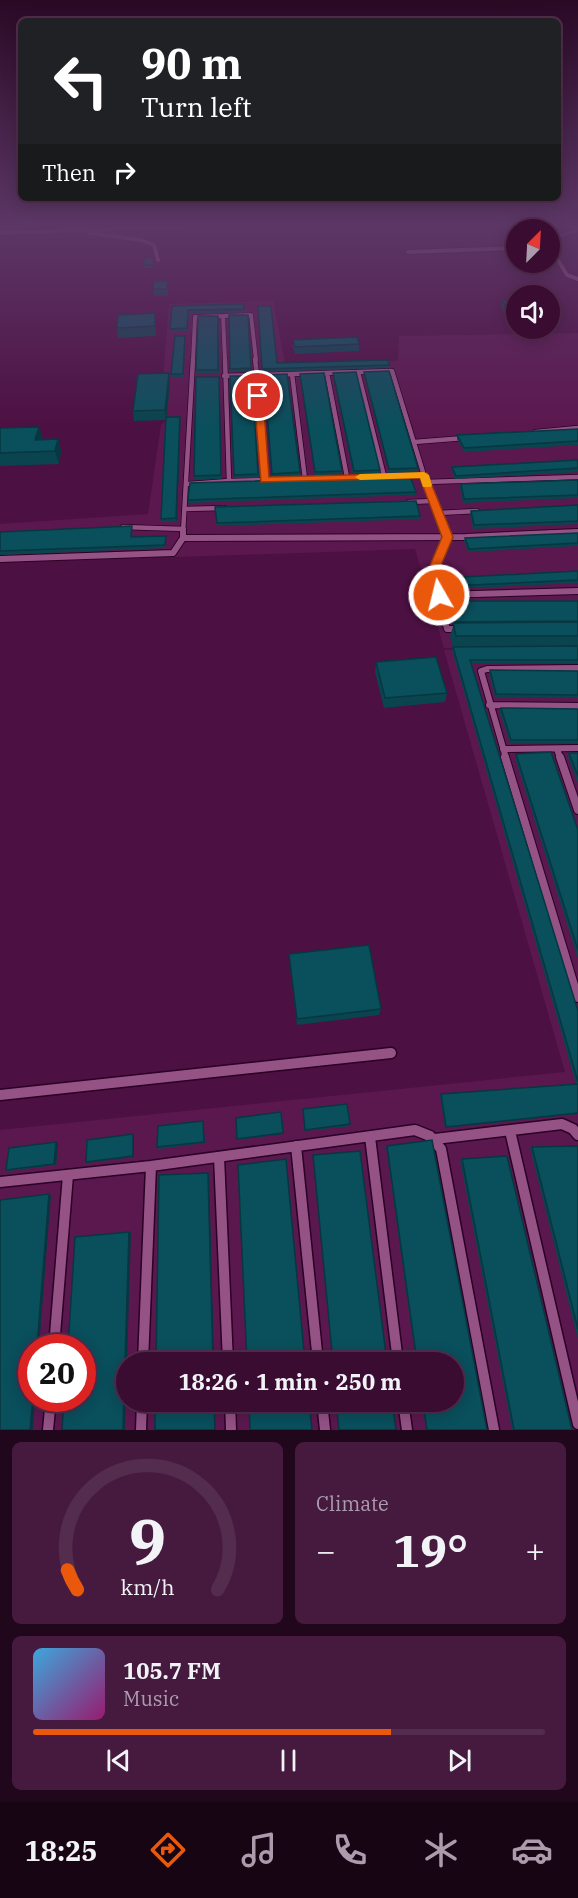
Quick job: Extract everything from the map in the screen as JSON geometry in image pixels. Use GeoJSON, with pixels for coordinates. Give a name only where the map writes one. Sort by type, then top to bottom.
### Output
{"type":"FeatureCollection","features":[{"type":"Feature","properties":{"kind":"lane"},"geometry":{"type":"LineString","coordinates":[[0,559],[173,553],[183,538],[184,529],[195,317],[251,315],[264,480]]}},
{"type":"Feature","properties":{"kind":"lane"},"geometry":{"type":"LineString","coordinates":[[223,316],[229,481]]}},
{"type":"Feature","properties":{"kind":"lane"},"geometry":{"type":"LineString","coordinates":[[214,377],[392,371],[426,483],[447,537],[434,570],[447,629],[471,629]]}},
{"type":"Feature","properties":{"kind":"lane"},"geometry":{"type":"LineString","coordinates":[[358,372],[384,476]]}},
{"type":"Feature","properties":{"kind":"lane"},"geometry":{"type":"LineString","coordinates":[[327,373],[348,477]]}},
{"type":"Feature","properties":{"kind":"lane"},"geometry":{"type":"LineString","coordinates":[[292,374],[305,479]]}},
{"type":"Feature","properties":{"kind":"lane"},"geometry":{"type":"LineString","coordinates":[[192,378],[203,377]]}},
{"type":"Feature","properties":{"kind":"lane"},"geometry":{"type":"LineString","coordinates":[[531,432],[578,428]]}},
{"type":"Feature","properties":{"kind":"lane"},"geometry":{"type":"LineString","coordinates":[[414,442],[472,437]]}},
{"type":"Feature","properties":{"kind":"lane"},"geometry":{"type":"LineString","coordinates":[[186,484],[424,475]]}},
{"type":"Feature","properties":{"kind":"lane"},"geometry":{"type":"LineString","coordinates":[[426,483],[578,477]]}},
{"type":"Feature","properties":{"kind":"lane"},"geometry":{"type":"LineString","coordinates":[[398,502],[433,501]]}},
{"type":"Feature","properties":{"kind":"lane"},"geometry":{"type":"LineString","coordinates":[[185,509],[232,507]]}},
{"type":"Feature","properties":{"kind":"lane"},"geometry":{"type":"LineString","coordinates":[[438,513],[485,511]]}},
{"type":"Feature","properties":{"kind":"lane"},"geometry":{"type":"LineString","coordinates":[[118,527],[184,529]]}},
{"type":"Feature","properties":{"kind":"lane"},"geometry":{"type":"LineString","coordinates":[[183,538],[447,537],[578,532]]}},
{"type":"Feature","properties":{"kind":"lane"},"geometry":{"type":"LineString","coordinates":[[439,595],[578,591]]}},
{"type":"Feature","properties":{"kind":"lane"},"geometry":{"type":"LineString","coordinates":[[578,668],[487,669],[481,671],[502,749],[578,998]]}},
{"type":"Feature","properties":{"kind":"lane"},"geometry":{"type":"LineString","coordinates":[[489,705],[578,706]]}},
{"type":"Feature","properties":{"kind":"lane"},"geometry":{"type":"LineString","coordinates":[[502,749],[578,748]]}},
{"type":"Feature","properties":{"kind":"lane"},"geometry":{"type":"LineString","coordinates":[[557,749],[578,810]]}},
{"type":"Feature","properties":{"kind":"lane"},"geometry":{"type":"LineString","coordinates":[[0,1095],[391,1053]]}},
{"type":"Feature","properties":{"kind":"lane"},"geometry":{"type":"LineString","coordinates":[[435,1139],[562,1124],[573,1129],[578,1135]]}},
{"type":"Feature","properties":{"kind":"lane"},"geometry":{"type":"LineString","coordinates":[[0,1182],[151,1166],[415,1130],[426,1132],[435,1139],[441,1149],[494,1430]]}},
{"type":"Feature","properties":{"kind":"lane"},"geometry":{"type":"LineString","coordinates":[[510,1131],[578,1424]]}},
{"type":"Feature","properties":{"kind":"lane"},"geometry":{"type":"LineString","coordinates":[[370,1137],[398,1352]]}},
{"type":"Feature","properties":{"kind":"lane"},"geometry":{"type":"LineString","coordinates":[[296,1146],[317,1352]]}},
{"type":"Feature","properties":{"kind":"lane"},"geometry":{"type":"LineString","coordinates":[[219,1157],[228,1352]]}},
{"type":"Feature","properties":{"kind":"lane"},"geometry":{"type":"LineString","coordinates":[[143,1352],[151,1166]]}},
{"type":"Feature","properties":{"kind":"lane"},"geometry":{"type":"LineString","coordinates":[[55,1334],[68,1175]]}},
{"type":"Feature","properties":{"kind":"lane"},"geometry":{"type":"LineString","coordinates":[[48,1430],[50,1412]]}},
{"type":"Feature","properties":{"kind":"lane"},"geometry":{"type":"LineString","coordinates":[[141,1430],[142,1412]]}},
{"type":"Feature","properties":{"kind":"lane"},"geometry":{"type":"LineString","coordinates":[[230,1412],[231,1430]]}},
{"type":"Feature","properties":{"kind":"lane"},"geometry":{"type":"LineString","coordinates":[[323,1412],[325,1430]]}},
{"type":"Feature","properties":{"kind":"lane"},"geometry":{"type":"LineString","coordinates":[[405,1412],[407,1430]]}},
{"type":"Feature","properties":{"kind":"shaded area"},"geometry":{"type":"Polygon","coordinates":[[[273,301],[285,363],[398,361],[399,336],[506,334],[506,339],[560,339],[560,333],[578,333],[578,648],[444,648],[415,549],[0,563],[0,524],[148,514],[161,425],[166,420],[170,383],[163,378],[169,304],[273,301]]]}},
{"type":"Feature","properties":{"kind":"shaded area"},"geometry":{"type":"Polygon","coordinates":[[[578,649],[578,1430],[0,1430],[0,1130],[565,1072],[444,650],[578,649]]]}},
{"type":"Feature","properties":{"kind":"building"},"geometry":{"type":"Polygon","coordinates":[[[244,304],[244,309],[188,310],[187,328],[170,329],[172,306],[244,304]]]}},
{"type":"Feature","properties":{"kind":"building"},"geometry":{"type":"Polygon","coordinates":[[[258,306],[271,306],[277,363],[388,360],[389,365],[262,369],[258,306]]]}},
{"type":"Feature","properties":{"kind":"building"},"geometry":{"type":"Polygon","coordinates":[[[155,313],[155,326],[117,328],[118,315],[155,313]]]}},
{"type":"Feature","properties":{"kind":"building"},"geometry":{"type":"Polygon","coordinates":[[[229,315],[248,315],[251,368],[230,369],[229,315]]]}},
{"type":"Feature","properties":{"kind":"building"},"geometry":{"type":"Polygon","coordinates":[[[198,316],[218,316],[218,370],[196,370],[198,316]]]}},
{"type":"Feature","properties":{"kind":"building"},"geometry":{"type":"Polygon","coordinates":[[[175,336],[185,336],[183,374],[171,374],[175,336]]]}},
{"type":"Feature","properties":{"kind":"building"},"geometry":{"type":"Polygon","coordinates":[[[357,337],[359,344],[295,347],[293,340],[357,337]]]}},
{"type":"Feature","properties":{"kind":"building"},"geometry":{"type":"Polygon","coordinates":[[[389,371],[418,468],[389,469],[364,372],[389,371]]]}},
{"type":"Feature","properties":{"kind":"building"},"geometry":{"type":"Polygon","coordinates":[[[356,372],[380,470],[354,471],[333,373],[356,372]]]}},
{"type":"Feature","properties":{"kind":"building"},"geometry":{"type":"Polygon","coordinates":[[[169,373],[165,410],[133,411],[138,374],[169,373]]]}},
{"type":"Feature","properties":{"kind":"building"},"geometry":{"type":"Polygon","coordinates":[[[324,373],[342,471],[315,472],[300,374],[324,373]]]}},
{"type":"Feature","properties":{"kind":"building"},"geometry":{"type":"Polygon","coordinates":[[[287,374],[300,472],[272,474],[264,375],[287,374]]]}},
{"type":"Feature","properties":{"kind":"building"},"geometry":{"type":"Polygon","coordinates":[[[230,376],[252,376],[258,474],[234,475],[230,376]]]}},
{"type":"Feature","properties":{"kind":"building"},"geometry":{"type":"Polygon","coordinates":[[[196,377],[219,377],[221,475],[194,476],[196,377]]]}},
{"type":"Feature","properties":{"kind":"building"},"geometry":{"type":"Polygon","coordinates":[[[166,417],[180,417],[176,518],[161,519],[166,417]]]}},
{"type":"Feature","properties":{"kind":"building"},"geometry":{"type":"Polygon","coordinates":[[[39,427],[35,440],[58,439],[55,451],[0,453],[0,428],[39,427]]]}},
{"type":"Feature","properties":{"kind":"building"},"geometry":{"type":"Polygon","coordinates":[[[578,429],[578,441],[464,448],[457,435],[578,429]]]}},
{"type":"Feature","properties":{"kind":"building"},"geometry":{"type":"Polygon","coordinates":[[[578,460],[578,468],[456,476],[452,467],[578,460]]]}},
{"type":"Feature","properties":{"kind":"building"},"geometry":{"type":"Polygon","coordinates":[[[410,476],[416,492],[188,500],[190,483],[410,476]]]}},
{"type":"Feature","properties":{"kind":"building"},"geometry":{"type":"Polygon","coordinates":[[[578,480],[578,495],[464,499],[461,484],[578,480]]]}},
{"type":"Feature","properties":{"kind":"building"},"geometry":{"type":"Polygon","coordinates":[[[416,501],[420,516],[217,523],[215,507],[416,501]]]}},
{"type":"Feature","properties":{"kind":"building"},"geometry":{"type":"Polygon","coordinates":[[[578,505],[578,521],[474,525],[471,511],[578,505]]]}},
{"type":"Feature","properties":{"kind":"building"},"geometry":{"type":"Polygon","coordinates":[[[132,526],[131,537],[166,536],[165,545],[0,551],[0,532],[132,526]]]}},
{"type":"Feature","properties":{"kind":"building"},"geometry":{"type":"Polygon","coordinates":[[[578,533],[578,543],[469,549],[465,538],[578,533]]]}},
{"type":"Feature","properties":{"kind":"building"},"geometry":{"type":"Polygon","coordinates":[[[578,571],[578,580],[449,586],[445,578],[578,571]]]}},
{"type":"Feature","properties":{"kind":"building"},"geometry":{"type":"Polygon","coordinates":[[[449,601],[578,601],[578,621],[455,622],[449,601]]]}},
{"type":"Feature","properties":{"kind":"building"},"geometry":{"type":"Polygon","coordinates":[[[578,622],[578,636],[456,636],[453,623],[578,622]]]}},
{"type":"Feature","properties":{"kind":"building"},"geometry":{"type":"Polygon","coordinates":[[[578,646],[578,660],[470,660],[578,1011],[578,1082],[453,647],[578,646]]]}},
{"type":"Feature","properties":{"kind":"building"},"geometry":{"type":"Polygon","coordinates":[[[436,657],[447,693],[385,698],[376,662],[436,657]]]}},
{"type":"Feature","properties":{"kind":"building"},"geometry":{"type":"Polygon","coordinates":[[[490,670],[578,671],[578,695],[496,694],[490,670]]]}},
{"type":"Feature","properties":{"kind":"building"},"geometry":{"type":"Polygon","coordinates":[[[501,708],[578,709],[578,740],[511,740],[501,708]]]}},
{"type":"Feature","properties":{"kind":"building"},"geometry":{"type":"Polygon","coordinates":[[[551,752],[578,830],[578,950],[516,754],[551,752]]]}},
{"type":"Feature","properties":{"kind":"building"},"geometry":{"type":"Polygon","coordinates":[[[569,753],[578,753],[578,776],[569,753]]]}},
{"type":"Feature","properties":{"kind":"building"},"geometry":{"type":"Polygon","coordinates":[[[369,945],[381,1009],[297,1019],[289,954],[369,945]]]}},
{"type":"Feature","properties":{"kind":"building"},"geometry":{"type":"Polygon","coordinates":[[[578,1084],[578,1113],[446,1127],[441,1094],[578,1084]]]}},
{"type":"Feature","properties":{"kind":"building"},"geometry":{"type":"Polygon","coordinates":[[[347,1104],[350,1124],[305,1130],[303,1109],[347,1104]]]}},
{"type":"Feature","properties":{"kind":"building"},"geometry":{"type":"Polygon","coordinates":[[[281,1112],[283,1133],[237,1139],[236,1118],[281,1112]]]}},
{"type":"Feature","properties":{"kind":"building"},"geometry":{"type":"Polygon","coordinates":[[[203,1121],[204,1142],[157,1147],[158,1126],[203,1121]]]}},
{"type":"Feature","properties":{"kind":"building"},"geometry":{"type":"Polygon","coordinates":[[[133,1134],[133,1156],[86,1162],[87,1140],[133,1134]]]}},
{"type":"Feature","properties":{"kind":"building"},"geometry":{"type":"Polygon","coordinates":[[[432,1140],[487,1430],[427,1430],[425,1412],[464,1412],[464,1352],[416,1352],[387,1146],[432,1140]]]}},
{"type":"Feature","properties":{"kind":"building"},"geometry":{"type":"Polygon","coordinates":[[[56,1142],[54,1164],[6,1170],[9,1148],[56,1142]]]}},
{"type":"Feature","properties":{"kind":"building"},"geometry":{"type":"Polygon","coordinates":[[[578,1146],[578,1329],[532,1147],[578,1146]]]}},
{"type":"Feature","properties":{"kind":"building"},"geometry":{"type":"Polygon","coordinates":[[[360,1151],[386,1352],[332,1352],[313,1155],[360,1151]]]}},
{"type":"Feature","properties":{"kind":"building"},"geometry":{"type":"Polygon","coordinates":[[[507,1156],[572,1430],[514,1430],[462,1159],[507,1156]]]}},
{"type":"Feature","properties":{"kind":"building"},"geometry":{"type":"Polygon","coordinates":[[[286,1159],[304,1352],[247,1352],[238,1165],[286,1159]]]}},
{"type":"Feature","properties":{"kind":"building"},"geometry":{"type":"Polygon","coordinates":[[[208,1173],[213,1352],[156,1352],[159,1175],[208,1173]]]}},
{"type":"Feature","properties":{"kind":"building"},"geometry":{"type":"Polygon","coordinates":[[[49,1194],[38,1334],[18,1334],[18,1412],[32,1412],[30,1430],[0,1430],[0,1200],[49,1194]]]}},
{"type":"Feature","properties":{"kind":"building"},"geometry":{"type":"Polygon","coordinates":[[[129,1232],[125,1352],[116,1352],[116,1412],[124,1412],[123,1430],[62,1430],[63,1412],[96,1412],[96,1334],[69,1334],[75,1237],[129,1232]]]}},
{"type":"Feature","properties":{"kind":"building"},"geometry":{"type":"Polygon","coordinates":[[[155,1412],[214,1412],[215,1430],[155,1430],[155,1412]]]}},
{"type":"Feature","properties":{"kind":"building"},"geometry":{"type":"Polygon","coordinates":[[[249,1412],[310,1412],[312,1430],[250,1430],[249,1412]]]}},
{"type":"Feature","properties":{"kind":"building"},"geometry":{"type":"Polygon","coordinates":[[[337,1412],[394,1412],[396,1430],[339,1430],[337,1412]]]}},
{"type":"Feature","properties":{"kind":"slow traffic"},"geometry":{"type":"LineString","coordinates":[[360,477],[424,475],[427,485]]}},
{"type":"Feature","properties":{"kind":"route"},"geometry":{"type":"LineString","coordinates":[[258,396],[264,480],[424,475],[447,537],[434,570],[439,595]]}}]}
